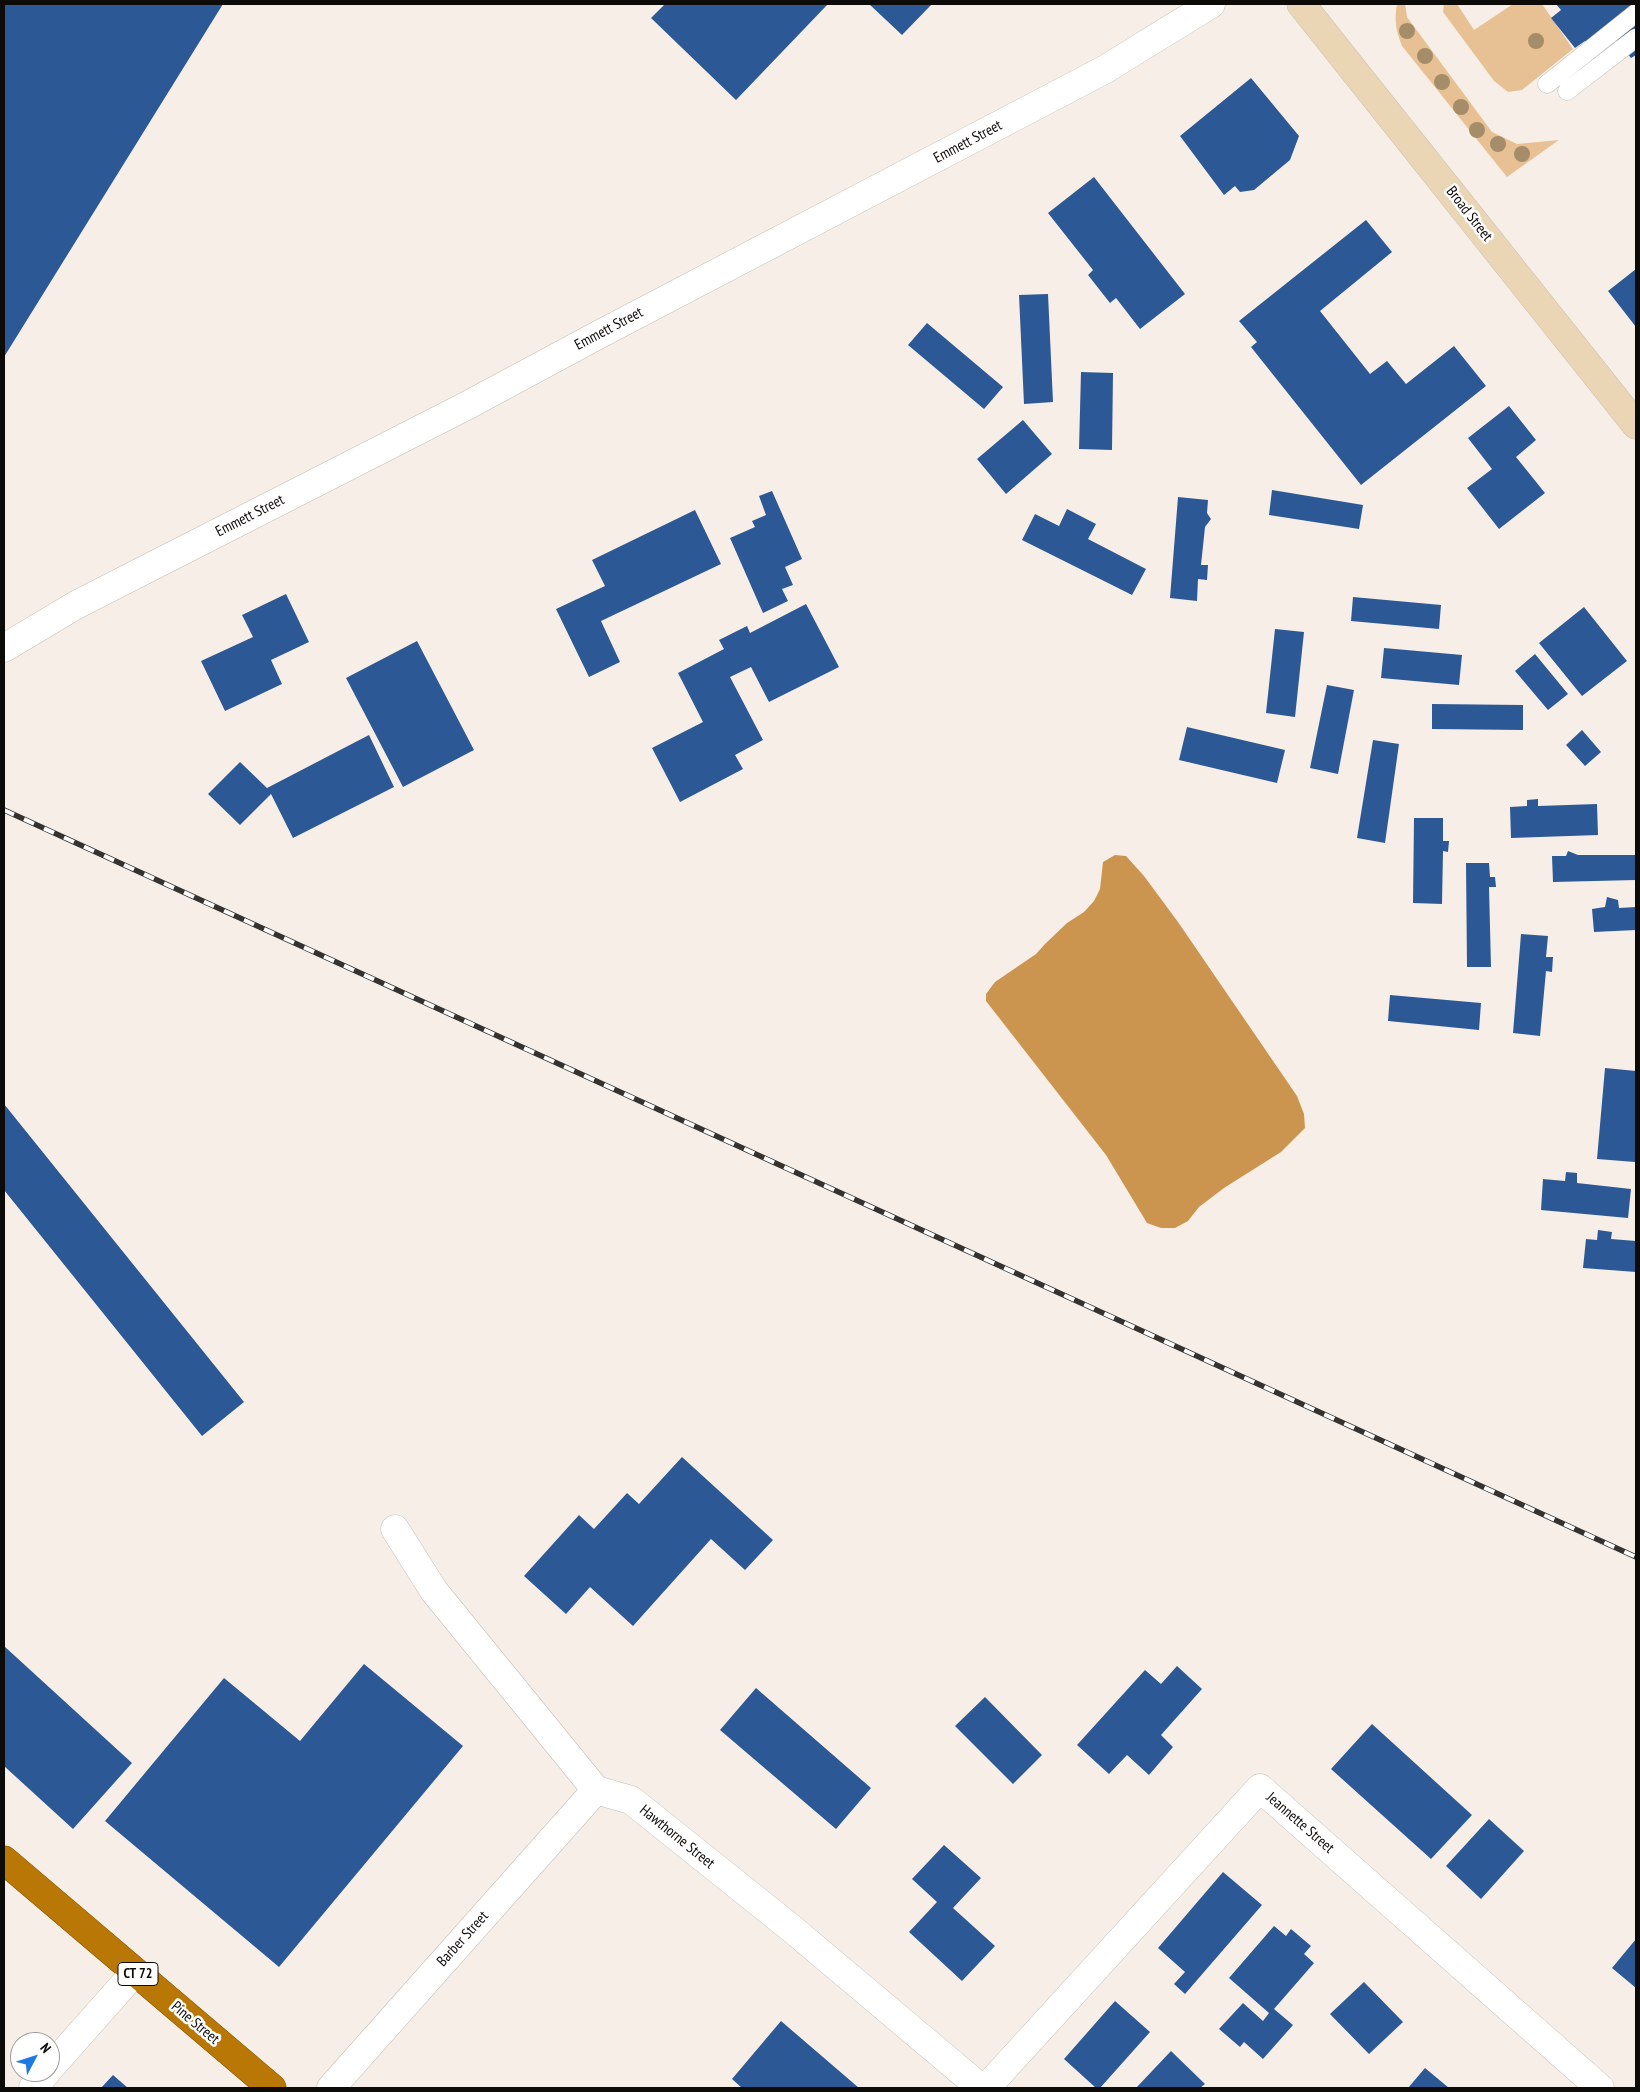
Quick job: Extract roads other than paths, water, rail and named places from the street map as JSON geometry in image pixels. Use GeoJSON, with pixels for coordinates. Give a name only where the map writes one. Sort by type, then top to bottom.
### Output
{"type":"FeatureCollection","features":[{"type":"Feature","properties":{"kind":"highway","name":"Pine Street"},"geometry":{"type":"LineString","coordinates":[[4,1860],[272,2088]]}},
{"type":"Feature","properties":{"kind":"main road","name":"Broad Street"},"geometry":{"type":"LineString","coordinates":[[1301,4],[1636,425]]}},
{"type":"Feature","properties":{"kind":"street","name":"Emmett Street"},"geometry":{"type":"LineString","coordinates":[[4,648],[76,604],[468,405],[1104,70],[1211,4]]}},
{"type":"Feature","properties":{"kind":"street"},"geometry":{"type":"LineString","coordinates":[[395,1528],[434,1591],[596,1790]]}},
{"type":"Feature","properties":{"kind":"street","name":"Jeannette Street"},"geometry":{"type":"LineString","coordinates":[[986,2088],[1260,1788],[1600,2088]]}},
{"type":"Feature","properties":{"kind":"street","name":"Barber Street"},"geometry":{"type":"LineString","coordinates":[[331,2088],[596,1790]]}},
{"type":"Feature","properties":{"kind":"street","name":"Hawthorne Street"},"geometry":{"type":"LineString","coordinates":[[596,1790],[631,1800],[792,1928],[981,2088]]}},
{"type":"Feature","properties":{"kind":"street"},"geometry":{"type":"LineString","coordinates":[[60,2057],[134,1972]]}},
{"type":"Feature","properties":{"kind":"lane"},"geometry":{"type":"LineString","coordinates":[[1547,84],[1636,13]]}},
{"type":"Feature","properties":{"kind":"lane"},"geometry":{"type":"LineString","coordinates":[[1567,91],[1636,38]]}},
{"type":"Feature","properties":{"kind":"railway"},"geometry":{"type":"LineString","coordinates":[[4,810],[1636,1557]]}}]}
